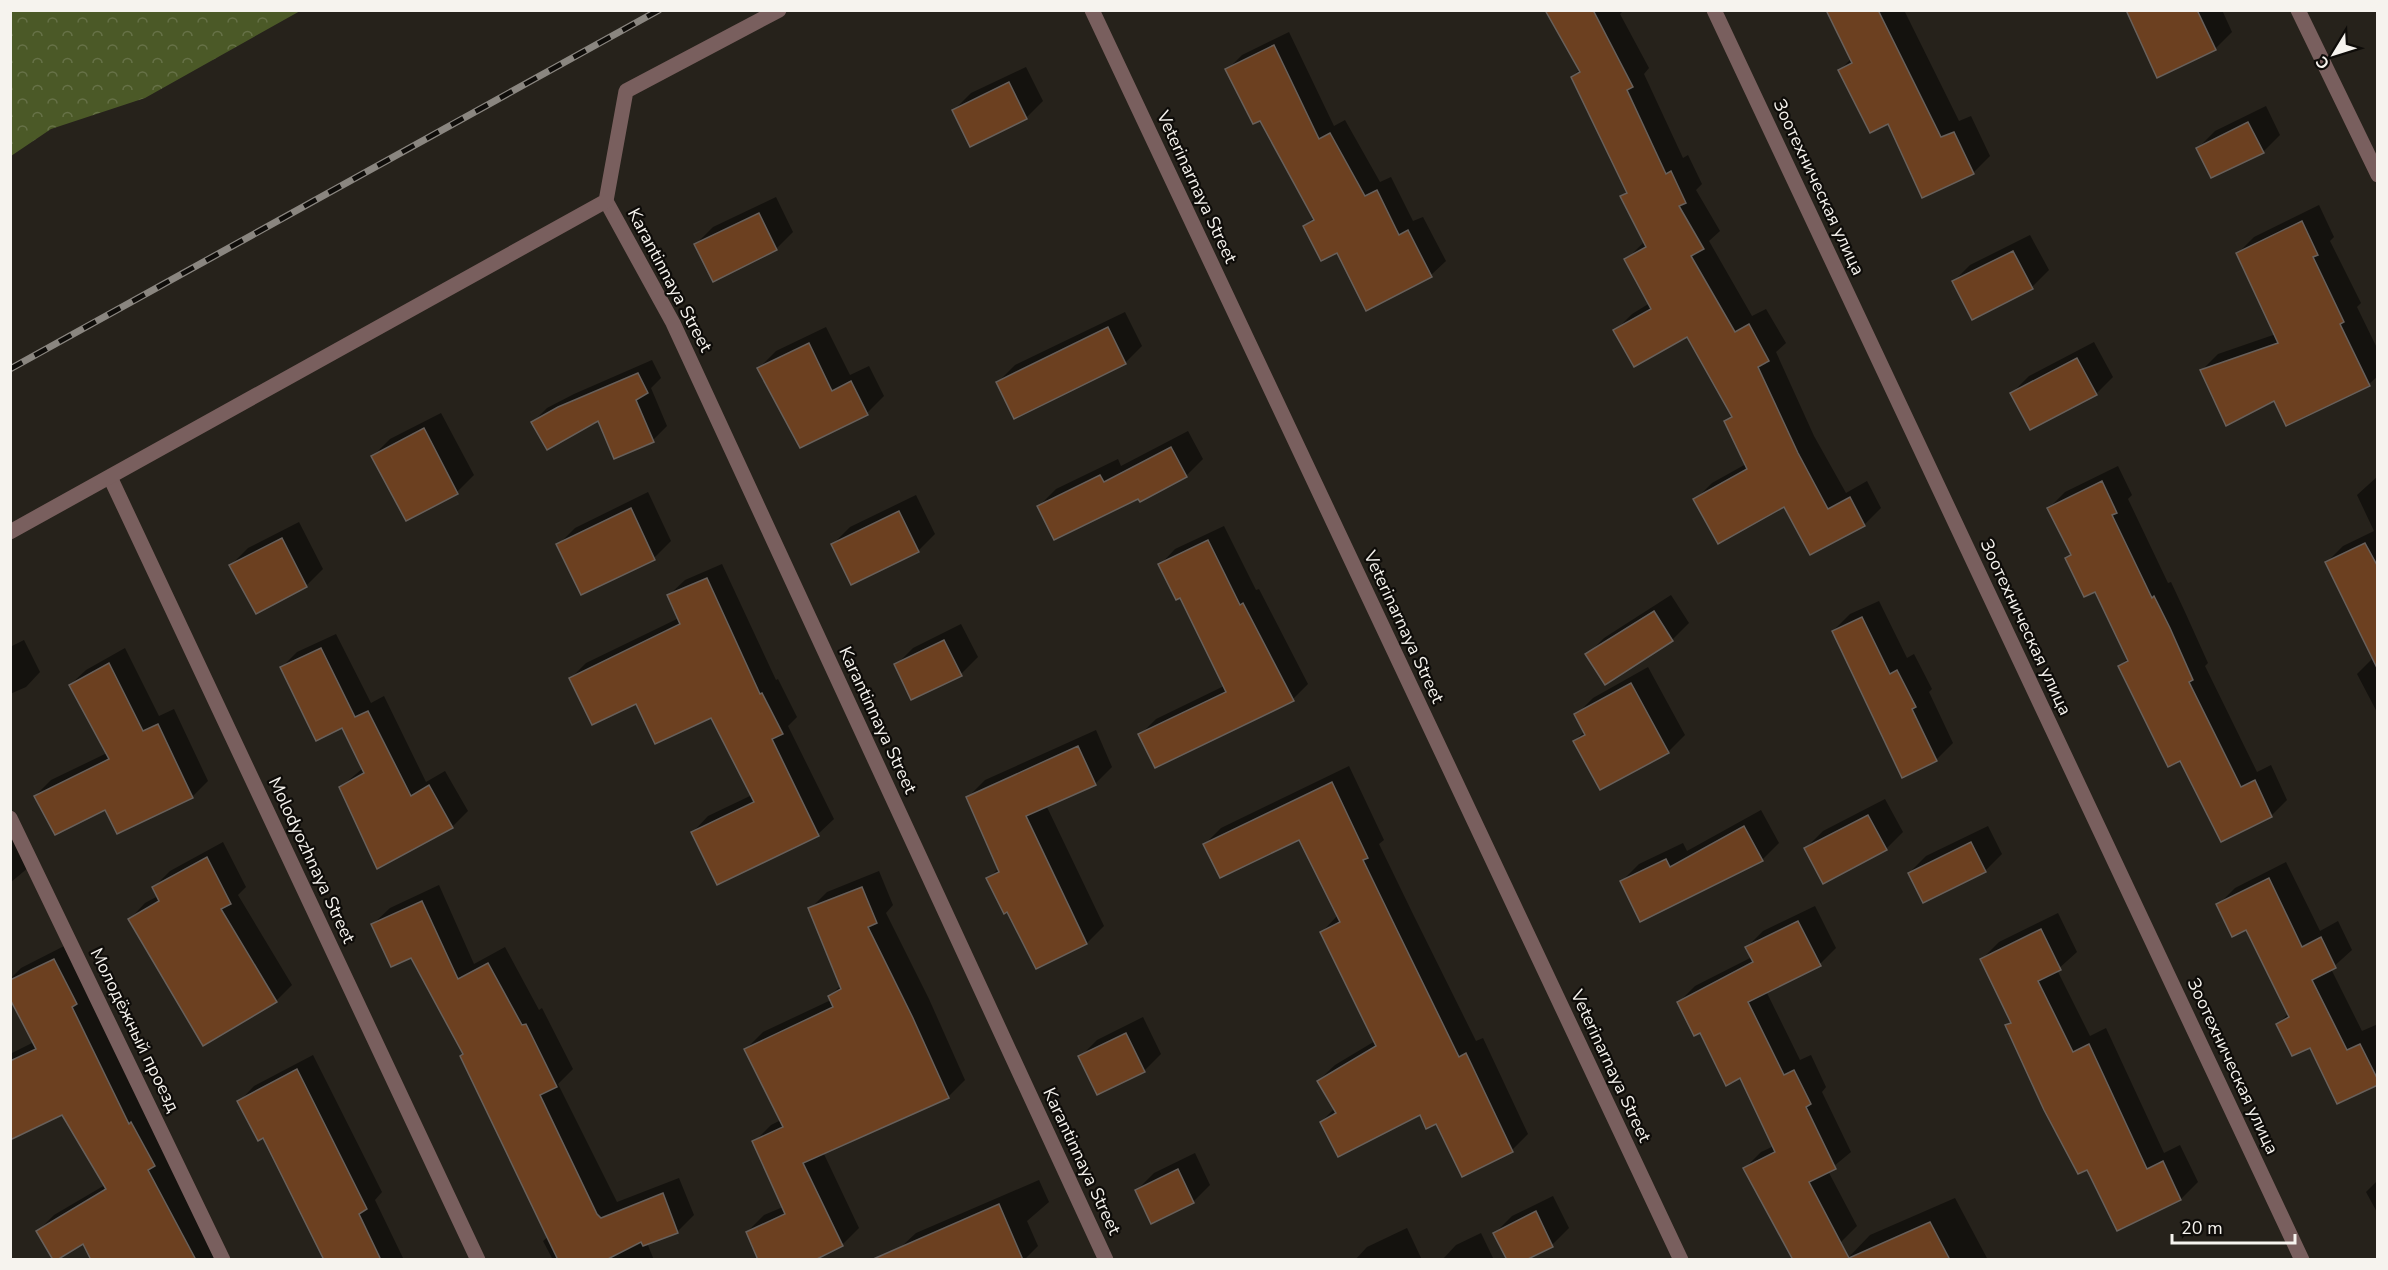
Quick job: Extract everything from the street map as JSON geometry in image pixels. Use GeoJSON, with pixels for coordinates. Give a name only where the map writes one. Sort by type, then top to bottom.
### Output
{"type":"FeatureCollection","features":[{"type":"Feature","properties":{"kind":"street"},"geometry":{"type":"LineString","coordinates":[[10,532],[606,201],[627,92],[779,10]]}},
{"type":"Feature","properties":{"kind":"street","name":"Veterinarnaya Street"},"geometry":{"type":"LineString","coordinates":[[1092,10],[1681,1260]]}},
{"type":"Feature","properties":{"kind":"street","name":"Зоотехническая улица"},"geometry":{"type":"LineString","coordinates":[[1714,10],[2302,1260]]}},
{"type":"Feature","properties":{"kind":"street"},"geometry":{"type":"LineString","coordinates":[[2298,10],[2378,175]]}},
{"type":"Feature","properties":{"kind":"street","name":"Karantinnaya Street"},"geometry":{"type":"LineString","coordinates":[[606,201],[673,323],[1106,1260]]}},
{"type":"Feature","properties":{"kind":"street","name":"Molodyozhnaya Street"},"geometry":{"type":"LineString","coordinates":[[110,477],[478,1260]]}},
{"type":"Feature","properties":{"kind":"street","name":"Молодёжный проезд"},"geometry":{"type":"LineString","coordinates":[[10,818],[223,1260]]}},
{"type":"Feature","properties":{"kind":"green space"},"geometry":{"type":"Polygon","coordinates":[[[11,10],[300,11],[145,98],[51,129],[11,156],[11,10]]]}},
{"type":"Feature","properties":{"kind":"building"},"geometry":{"type":"Polygon","coordinates":[[[1545,10],[1593,10],[1633,87],[1627,90],[1666,174],[1671,171],[1686,203],[1679,206],[1704,249],[1691,256],[1735,332],[1749,324],[1769,361],[1758,367],[1798,453],[1828,509],[1850,497],[1865,526],[1810,555],[1784,507],[1718,544],[1693,499],[1747,469],[1724,421],[1732,417],[1687,337],[1634,367],[1613,330],[1651,309],[1624,259],[1646,247],[1620,196],[1627,193],[1571,77],[1580,72],[1545,10]]]}},
{"type":"Feature","properties":{"kind":"building"},"geometry":{"type":"Polygon","coordinates":[[[1826,10],[1878,10],[1941,137],[1954,132],[1974,174],[1922,198],[1888,124],[1870,133],[1838,70],[1852,63],[1826,10]]]}},
{"type":"Feature","properties":{"kind":"building"},"geometry":{"type":"Polygon","coordinates":[[[2126,10],[2197,10],[2216,50],[2157,78],[2126,10]]]}},
{"type":"Feature","properties":{"kind":"building"},"geometry":{"type":"Polygon","coordinates":[[[1274,45],[1319,139],[1330,133],[1365,196],[1377,190],[1399,235],[1408,230],[1432,277],[1366,311],[1337,253],[1321,261],[1303,226],[1314,220],[1260,121],[1253,124],[1225,69],[1274,45]]]}},
{"type":"Feature","properties":{"kind":"building"},"geometry":{"type":"Polygon","coordinates":[[[1009,82],[1027,119],[970,147],[952,110],[1009,82]]]}},
{"type":"Feature","properties":{"kind":"building"},"geometry":{"type":"Polygon","coordinates":[[[2248,122],[2264,153],[2211,178],[2196,148],[2248,122]]]}},
{"type":"Feature","properties":{"kind":"building"},"geometry":{"type":"Polygon","coordinates":[[[759,213],[777,250],[713,282],[694,244],[759,213]]]}},
{"type":"Feature","properties":{"kind":"building"},"geometry":{"type":"Polygon","coordinates":[[[2302,221],[2318,255],[2313,257],[2344,322],[2340,324],[2370,386],[2286,426],[2274,401],[2226,426],[2200,370],[2278,343],[2236,253],[2302,221]]]}},
{"type":"Feature","properties":{"kind":"building"},"geometry":{"type":"Polygon","coordinates":[[[2013,251],[2033,289],[1972,320],[1952,281],[2013,251]]]}},
{"type":"Feature","properties":{"kind":"building"},"geometry":{"type":"Polygon","coordinates":[[[1108,327],[1126,364],[1014,419],[996,382],[1108,327]]]}},
{"type":"Feature","properties":{"kind":"building"},"geometry":{"type":"Polygon","coordinates":[[[809,343],[832,391],[851,381],[868,415],[800,448],[757,368],[809,343]]]}},
{"type":"Feature","properties":{"kind":"building"},"geometry":{"type":"Polygon","coordinates":[[[2077,358],[2097,395],[2030,430],[2010,393],[2077,358]]]}},
{"type":"Feature","properties":{"kind":"building"},"geometry":{"type":"Polygon","coordinates":[[[638,373],[648,393],[636,400],[654,442],[614,459],[598,421],[547,450],[531,422],[558,407],[638,373]]]}},
{"type":"Feature","properties":{"kind":"building"},"geometry":{"type":"Polygon","coordinates":[[[424,428],[458,494],[406,521],[371,456],[424,428]]]}},
{"type":"Feature","properties":{"kind":"building"},"geometry":{"type":"Polygon","coordinates":[[[1171,447],[1187,477],[1140,502],[1138,499],[1054,540],[1037,506],[1100,475],[1104,482],[1171,447]]]}},
{"type":"Feature","properties":{"kind":"building"},"geometry":{"type":"Polygon","coordinates":[[[2102,481],[2117,513],[2112,515],[2152,598],[2154,596],[2170,628],[2193,680],[2189,682],[2241,787],[2255,780],[2272,817],[2221,842],[2180,761],[2168,767],[2118,666],[2128,661],[2095,592],[2084,597],[2065,558],[2071,555],[2047,508],[2102,481]]]}},
{"type":"Feature","properties":{"kind":"building"},"geometry":{"type":"Polygon","coordinates":[[[631,508],[655,560],[581,595],[556,544],[631,508]]]}},
{"type":"Feature","properties":{"kind":"building"},"geometry":{"type":"Polygon","coordinates":[[[899,511],[919,552],[851,585],[831,544],[899,511]]]}},
{"type":"Feature","properties":{"kind":"building"},"geometry":{"type":"Polygon","coordinates":[[[282,538],[307,587],[256,614],[229,565],[282,538]]]}},
{"type":"Feature","properties":{"kind":"building"},"geometry":{"type":"Polygon","coordinates":[[[1208,540],[1240,605],[1243,603],[1294,701],[1155,768],[1138,734],[1226,692],[1180,598],[1176,600],[1158,564],[1208,540]]]}},
{"type":"Feature","properties":{"kind":"building"},"geometry":{"type":"Polygon","coordinates":[[[2365,543],[2378,567],[2378,670],[2325,562],[2365,543]]]}},
{"type":"Feature","properties":{"kind":"building"},"geometry":{"type":"Polygon","coordinates":[[[707,578],[760,694],[762,693],[783,734],[772,739],[819,836],[717,885],[691,832],[754,802],[711,718],[655,744],[636,704],[592,725],[569,678],[680,624],[667,595],[707,578]]]}},
{"type":"Feature","properties":{"kind":"building"},"geometry":{"type":"Polygon","coordinates":[[[1654,611],[1673,641],[1605,685],[1585,654],[1654,611]]]}},
{"type":"Feature","properties":{"kind":"building"},"geometry":{"type":"Polygon","coordinates":[[[1862,617],[1890,674],[1897,670],[1916,707],[1912,709],[1937,761],[1902,778],[1832,631],[1862,617]]]}},
{"type":"Feature","properties":{"kind":"building"},"geometry":{"type":"Polygon","coordinates":[[[944,640],[962,676],[911,700],[894,664],[944,640]]]}},
{"type":"Feature","properties":{"kind":"building"},"geometry":{"type":"Polygon","coordinates":[[[321,648],[355,717],[368,711],[411,796],[429,785],[453,828],[377,869],[339,787],[364,773],[342,728],[316,741],[280,667],[321,648]]]}},
{"type":"Feature","properties":{"kind":"building"},"geometry":{"type":"Polygon","coordinates":[[[109,663],[143,731],[158,724],[193,798],[117,834],[105,810],[55,835],[34,796],[109,759],[69,685],[109,663]]]}},
{"type":"Feature","properties":{"kind":"building"},"geometry":{"type":"Polygon","coordinates":[[[1631,683],[1669,753],[1600,790],[1573,741],[1585,735],[1574,714],[1631,683]]]}},
{"type":"Feature","properties":{"kind":"building"},"geometry":{"type":"Polygon","coordinates":[[[1078,746],[1096,785],[1026,816],[1087,944],[1036,969],[1007,912],[1004,914],[986,878],[999,872],[966,797],[1078,746]]]}},
{"type":"Feature","properties":{"kind":"building"},"geometry":{"type":"Polygon","coordinates":[[[1332,782],[1368,858],[1363,860],[1459,1057],[1466,1053],[1513,1152],[1462,1177],[1436,1124],[1426,1129],[1420,1115],[1338,1157],[1320,1122],[1336,1113],[1317,1081],[1376,1046],[1320,932],[1340,922],[1299,840],[1220,878],[1203,844],[1332,782]]]}},
{"type":"Feature","properties":{"kind":"building"},"geometry":{"type":"Polygon","coordinates":[[[1868,815],[1887,850],[1823,884],[1804,848],[1868,815]]]}},
{"type":"Feature","properties":{"kind":"building"},"geometry":{"type":"Polygon","coordinates":[[[1744,826],[1763,861],[1640,922],[1620,881],[1666,859],[1670,867],[1744,826]]]}},
{"type":"Feature","properties":{"kind":"building"},"geometry":{"type":"Polygon","coordinates":[[[1971,842],[1986,872],[1923,903],[1908,873],[1971,842]]]}},
{"type":"Feature","properties":{"kind":"building"},"geometry":{"type":"Polygon","coordinates":[[[207,857],[231,904],[221,909],[277,1002],[203,1046],[128,919],[159,901],[152,887],[207,857]]]}},
{"type":"Feature","properties":{"kind":"building"},"geometry":{"type":"Polygon","coordinates":[[[2269,878],[2302,947],[2321,937],[2336,968],[2312,980],[2347,1050],[2360,1044],[2378,1080],[2378,1085],[2337,1104],[2310,1048],[2292,1056],[2276,1024],[2289,1017],[2246,930],[2232,937],[2216,904],[2269,878]]]}},
{"type":"Feature","properties":{"kind":"building"},"geometry":{"type":"Polygon","coordinates":[[[862,887],[877,923],[868,927],[949,1098],[803,1163],[843,1246],[815,1260],[758,1260],[746,1232],[785,1214],[752,1141],[783,1127],[744,1049],[833,1007],[828,996],[841,989],[808,908],[862,887]]]}},
{"type":"Feature","properties":{"kind":"building"},"geometry":{"type":"Polygon","coordinates":[[[422,901],[458,979],[488,963],[522,1025],[526,1024],[557,1087],[540,1095],[597,1214],[601,1218],[663,1193],[678,1233],[643,1246],[641,1242],[606,1260],[558,1260],[460,1056],[463,1054],[411,958],[391,967],[371,924],[422,901]]]}},
{"type":"Feature","properties":{"kind":"building"},"geometry":{"type":"Polygon","coordinates":[[[1798,921],[1821,966],[1748,1002],[1784,1075],[1794,1070],[1811,1104],[1806,1107],[1836,1169],[1809,1182],[1849,1258],[1930,1222],[1950,1260],[1793,1260],[1743,1168],[1775,1152],[1740,1078],[1726,1086],[1700,1033],[1694,1036],[1677,1002],[1753,962],[1745,947],[1798,921]]]}},
{"type":"Feature","properties":{"kind":"building"},"geometry":{"type":"Polygon","coordinates":[[[2041,929],[2061,970],[2038,981],[2073,1052],[2089,1044],[2147,1169],[2163,1161],[2181,1200],[2117,1231],[2087,1170],[2078,1174],[2044,1110],[2005,1025],[2011,1023],[1980,959],[2041,929]]]}},
{"type":"Feature","properties":{"kind":"building"},"geometry":{"type":"Polygon","coordinates":[[[54,959],[77,1004],[72,1007],[129,1124],[131,1122],[155,1166],[148,1170],[196,1260],[91,1260],[83,1244],[57,1260],[53,1260],[36,1231],[106,1189],[62,1115],[10,1140],[10,1061],[36,1049],[10,999],[10,980],[54,959]]]}},
{"type":"Feature","properties":{"kind":"building"},"geometry":{"type":"Polygon","coordinates":[[[1126,1033],[1145,1072],[1097,1095],[1078,1056],[1126,1033]]]}},
{"type":"Feature","properties":{"kind":"building"},"geometry":{"type":"Polygon","coordinates":[[[297,1069],[367,1209],[359,1214],[381,1260],[324,1260],[263,1138],[258,1141],[237,1101],[297,1069]]]}},
{"type":"Feature","properties":{"kind":"building"},"geometry":{"type":"Polygon","coordinates":[[[1178,1169],[1194,1203],[1151,1224],[1135,1190],[1178,1169]]]}},
{"type":"Feature","properties":{"kind":"building"},"geometry":{"type":"Polygon","coordinates":[[[999,1204],[1023,1260],[871,1260],[999,1204]]]}},
{"type":"Feature","properties":{"kind":"building"},"geometry":{"type":"Polygon","coordinates":[[[1536,1211],[1553,1247],[1526,1260],[1507,1260],[1493,1233],[1536,1211]]]}},
{"type":"Feature","properties":{"kind":"railway"},"geometry":{"type":"LineString","coordinates":[[10,369],[659,10]]}}]}
